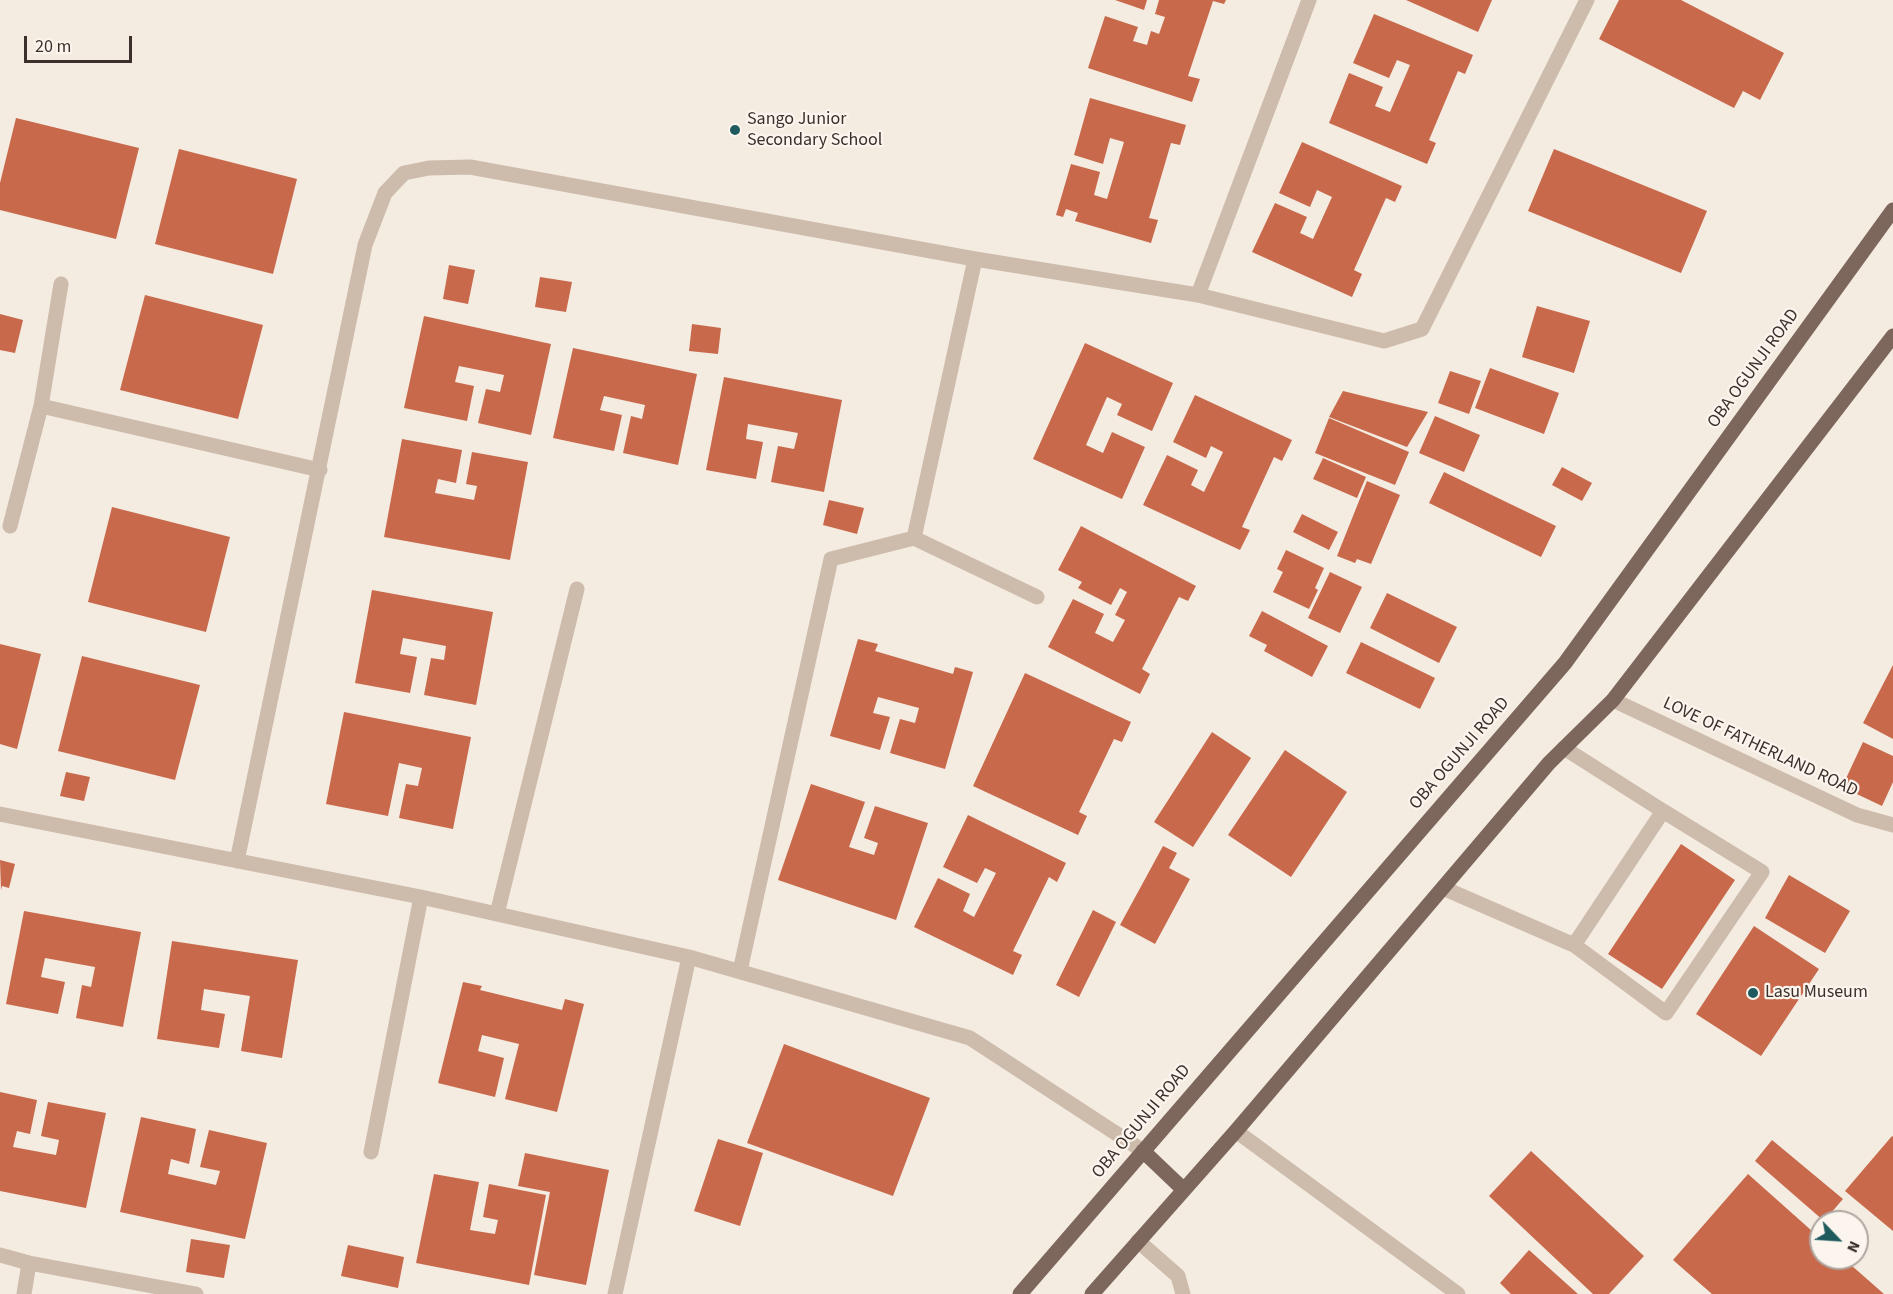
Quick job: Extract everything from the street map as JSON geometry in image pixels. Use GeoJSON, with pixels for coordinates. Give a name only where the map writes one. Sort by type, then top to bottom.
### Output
{"type":"FeatureCollection","features":[{"type":"Feature","properties":{"kind":"main road","name":"OBA OGUNJI ROAD"},"geometry":{"type":"LineString","coordinates":[[1020,1294],[1565,663],[1893,210]]}},
{"type":"Feature","properties":{"kind":"main road"},"geometry":{"type":"LineString","coordinates":[[1092,1294],[1236,1131],[1549,763],[1613,700],[1893,336]]}},
{"type":"Feature","properties":{"kind":"main road"},"geometry":{"type":"LineString","coordinates":[[1143,1151],[1184,1190]]}},
{"type":"Feature","properties":{"kind":"street"},"geometry":{"type":"LineString","coordinates":[[1198,295],[1309,0]]}},
{"type":"Feature","properties":{"kind":"street"},"geometry":{"type":"LineString","coordinates":[[237,861],[365,245],[385,193],[404,174],[429,168],[470,167],[975,259],[1198,295],[1384,341],[1422,329],[1587,0]]}},
{"type":"Feature","properties":{"kind":"street"},"geometry":{"type":"LineString","coordinates":[[915,538],[975,259]]}},
{"type":"Feature","properties":{"kind":"street"},"geometry":{"type":"LineString","coordinates":[[10,526],[41,406],[61,284]]}},
{"type":"Feature","properties":{"kind":"street"},"geometry":{"type":"LineString","coordinates":[[41,406],[320,470]]}},
{"type":"Feature","properties":{"kind":"street"},"geometry":{"type":"LineString","coordinates":[[740,971],[831,559],[915,538],[1037,597]]}},
{"type":"Feature","properties":{"kind":"street"},"geometry":{"type":"LineString","coordinates":[[497,914],[577,589]]}},
{"type":"Feature","properties":{"kind":"street","name":"LOVE OF FATHERLAND ROAD"},"geometry":{"type":"LineString","coordinates":[[1613,700],[1857,815],[1893,825]]}},
{"type":"Feature","properties":{"kind":"street"},"geometry":{"type":"LineString","coordinates":[[1443,888],[1574,945],[1666,1013],[1762,872],[1564,748]]}},
{"type":"Feature","properties":{"kind":"street"},"geometry":{"type":"LineString","coordinates":[[1574,945],[1663,811]]}},
{"type":"Feature","properties":{"kind":"street"},"geometry":{"type":"LineString","coordinates":[[0,814],[421,897],[689,957],[970,1038],[1143,1151]]}},
{"type":"Feature","properties":{"kind":"street"},"geometry":{"type":"LineString","coordinates":[[371,1152],[421,897]]}},
{"type":"Feature","properties":{"kind":"street"},"geometry":{"type":"LineString","coordinates":[[615,1294],[689,957]]}},
{"type":"Feature","properties":{"kind":"street"},"geometry":{"type":"LineString","coordinates":[[1236,1131],[1458,1294]]}},
{"type":"Feature","properties":{"kind":"street"},"geometry":{"type":"LineString","coordinates":[[1138,1241],[1178,1275],[1183,1294]]}},
{"type":"Feature","properties":{"kind":"street"},"geometry":{"type":"LineString","coordinates":[[0,1255],[29,1263],[196,1294]]}},
{"type":"Feature","properties":{"kind":"street"},"geometry":{"type":"LineString","coordinates":[[24,1294],[29,1263]]}},
{"type":"Feature","properties":{"kind":"building"},"geometry":{"type":"Polygon","coordinates":[[[1115,0],[1147,0],[1144,10],[1115,0]]]}},
{"type":"Feature","properties":{"kind":"building"},"geometry":{"type":"Polygon","coordinates":[[[1159,0],[1226,0],[1224,4],[1213,1],[1188,76],[1200,79],[1192,102],[1088,68],[1105,16],[1138,27],[1133,41],[1147,45],[1151,31],[1159,34],[1165,17],[1155,14],[1159,0]]]}},
{"type":"Feature","properties":{"kind":"building"},"geometry":{"type":"Polygon","coordinates":[[[1406,0],[1492,0],[1478,32],[1406,0]]]}},
{"type":"Feature","properties":{"kind":"building"},"geometry":{"type":"Polygon","coordinates":[[[1619,0],[1681,0],[1784,53],[1760,100],[1743,91],[1734,108],[1599,39],[1619,0]]]}},
{"type":"Feature","properties":{"kind":"building"},"geometry":{"type":"Polygon","coordinates":[[[1374,14],[1473,55],[1465,74],[1458,71],[1429,140],[1436,143],[1427,164],[1329,123],[1349,73],[1383,87],[1375,106],[1390,112],[1410,65],[1397,60],[1389,78],[1353,63],[1374,14]]]}},
{"type":"Feature","properties":{"kind":"building"},"geometry":{"type":"Polygon","coordinates":[[[1090,98],[1186,125],[1180,145],[1171,143],[1149,218],[1158,220],[1151,243],[1075,221],[1078,213],[1066,209],[1063,217],[1056,215],[1071,164],[1100,172],[1094,195],[1107,199],[1124,142],[1110,138],[1103,164],[1074,155],[1090,98]]]}},
{"type":"Feature","properties":{"kind":"building"},"geometry":{"type":"Polygon","coordinates":[[[16,118],[139,148],[116,239],[0,210],[0,183],[16,118]]]}},
{"type":"Feature","properties":{"kind":"building"},"geometry":{"type":"Polygon","coordinates":[[[1302,142],[1402,186],[1395,202],[1386,198],[1354,270],[1362,274],[1352,297],[1252,252],[1275,203],[1307,217],[1300,233],[1313,239],[1332,197],[1317,190],[1310,207],[1279,193],[1302,142]]]}},
{"type":"Feature","properties":{"kind":"building"},"geometry":{"type":"Polygon","coordinates":[[[179,149],[297,179],[273,274],[155,244],[179,149]]]}},
{"type":"Feature","properties":{"kind":"building"},"geometry":{"type":"Polygon","coordinates":[[[1554,149],[1707,211],[1681,273],[1528,211],[1554,149]]]}},
{"type":"Feature","properties":{"kind":"building"},"geometry":{"type":"Polygon","coordinates":[[[449,265],[475,270],[468,304],[443,299],[449,265]]]}},
{"type":"Feature","properties":{"kind":"building"},"geometry":{"type":"Polygon","coordinates":[[[540,277],[572,282],[566,312],[535,307],[540,277]]]}},
{"type":"Feature","properties":{"kind":"building"},"geometry":{"type":"Polygon","coordinates":[[[145,295],[263,325],[238,419],[120,390],[145,295]]]}},
{"type":"Feature","properties":{"kind":"building"},"geometry":{"type":"Polygon","coordinates":[[[1537,306],[1590,321],[1574,373],[1522,357],[1537,306]]]}},
{"type":"Feature","properties":{"kind":"building"},"geometry":{"type":"Polygon","coordinates":[[[0,314],[23,320],[15,353],[0,350],[0,314]]]}},
{"type":"Feature","properties":{"kind":"building"},"geometry":{"type":"Polygon","coordinates":[[[424,316],[551,344],[531,435],[478,423],[486,389],[500,392],[504,375],[459,366],[455,382],[474,386],[467,421],[404,408],[424,316]]]}},
{"type":"Feature","properties":{"kind":"building"},"geometry":{"type":"Polygon","coordinates":[[[692,324],[721,328],[718,354],[689,351],[692,324]]]}},
{"type":"Feature","properties":{"kind":"building"},"geometry":{"type":"Polygon","coordinates":[[[1085,343],[1173,383],[1152,431],[1117,415],[1122,404],[1107,397],[1086,445],[1103,453],[1112,432],[1145,447],[1122,499],[1033,459],[1085,343]]]}},
{"type":"Feature","properties":{"kind":"building"},"geometry":{"type":"Polygon","coordinates":[[[573,348],[697,374],[678,465],[623,453],[631,416],[642,419],[645,405],[604,396],[600,410],[622,415],[614,451],[553,438],[573,348]]]}},
{"type":"Feature","properties":{"kind":"building"},"geometry":{"type":"Polygon","coordinates":[[[1490,368],[1559,393],[1544,434],[1475,408],[1490,368]]]}},
{"type":"Feature","properties":{"kind":"building"},"geometry":{"type":"Polygon","coordinates":[[[1450,371],[1481,381],[1469,414],[1438,403],[1450,371]]]}},
{"type":"Feature","properties":{"kind":"building"},"geometry":{"type":"Polygon","coordinates":[[[724,377],[842,400],[824,492],[771,482],[778,446],[794,449],[798,433],[748,424],[746,439],[763,442],[756,479],[706,470],[724,377]]]}},
{"type":"Feature","properties":{"kind":"building"},"geometry":{"type":"Polygon","coordinates":[[[1343,391],[1428,412],[1407,447],[1329,417],[1343,391]]]}},
{"type":"Feature","properties":{"kind":"building"},"geometry":{"type":"Polygon","coordinates":[[[1195,395],[1292,440],[1282,461],[1274,457],[1242,527],[1250,530],[1240,550],[1143,505],[1167,455],[1198,470],[1191,485],[1204,492],[1223,452],[1211,446],[1206,458],[1173,442],[1195,395]]]}},
{"type":"Feature","properties":{"kind":"building"},"geometry":{"type":"Polygon","coordinates":[[[1435,416],[1480,435],[1464,472],[1419,453],[1435,416]]]}},
{"type":"Feature","properties":{"kind":"building"},"geometry":{"type":"Polygon","coordinates":[[[1329,418],[1409,452],[1395,485],[1315,453],[1329,418]]]}},
{"type":"Feature","properties":{"kind":"building"},"geometry":{"type":"Polygon","coordinates":[[[402,439],[462,450],[456,483],[438,479],[435,493],[474,500],[477,486],[466,484],[472,452],[528,462],[510,560],[384,537],[402,439]]]}},
{"type":"Feature","properties":{"kind":"building"},"geometry":{"type":"Polygon","coordinates":[[[1323,458],[1366,477],[1357,498],[1313,479],[1323,458]]]}},
{"type":"Feature","properties":{"kind":"building"},"geometry":{"type":"Polygon","coordinates":[[[1562,467],[1592,483],[1582,501],[1552,485],[1562,467]]]}},
{"type":"Feature","properties":{"kind":"building"},"geometry":{"type":"Polygon","coordinates":[[[1444,472],[1556,526],[1541,557],[1429,503],[1444,472]]]}},
{"type":"Feature","properties":{"kind":"building"},"geometry":{"type":"Polygon","coordinates":[[[1367,481],[1400,495],[1371,564],[1357,559],[1355,563],[1337,556],[1367,481]]]}},
{"type":"Feature","properties":{"kind":"building"},"geometry":{"type":"Polygon","coordinates":[[[829,500],[864,508],[857,534],[823,525],[829,500]]]}},
{"type":"Feature","properties":{"kind":"building"},"geometry":{"type":"Polygon","coordinates":[[[112,507],[230,537],[206,632],[88,602],[112,507]]]}},
{"type":"Feature","properties":{"kind":"building"},"geometry":{"type":"Polygon","coordinates":[[[1302,514],[1338,532],[1329,550],[1293,532],[1302,514]]]}},
{"type":"Feature","properties":{"kind":"building"},"geometry":{"type":"Polygon","coordinates":[[[1081,526],[1196,586],[1188,601],[1179,597],[1142,669],[1150,674],[1140,694],[1048,647],[1073,599],[1104,614],[1095,633],[1113,642],[1125,620],[1115,615],[1127,592],[1120,588],[1111,605],[1078,588],[1082,582],[1058,570],[1081,526]]]}},
{"type":"Feature","properties":{"kind":"building"},"geometry":{"type":"Polygon","coordinates":[[[1286,550],[1324,568],[1315,588],[1318,590],[1309,609],[1273,592],[1283,572],[1277,569],[1286,550]]]}},
{"type":"Feature","properties":{"kind":"building"},"geometry":{"type":"Polygon","coordinates":[[[1330,572],[1362,587],[1340,633],[1308,618],[1330,572]]]}},
{"type":"Feature","properties":{"kind":"building"},"geometry":{"type":"Polygon","coordinates":[[[372,590],[493,612],[476,705],[424,695],[431,658],[444,660],[446,646],[403,638],[400,654],[417,657],[410,693],[355,683],[372,590]]]}},
{"type":"Feature","properties":{"kind":"building"},"geometry":{"type":"Polygon","coordinates":[[[1387,593],[1457,627],[1439,663],[1370,628],[1387,593]]]}},
{"type":"Feature","properties":{"kind":"building"},"geometry":{"type":"Polygon","coordinates":[[[1262,611],[1328,646],[1312,677],[1264,651],[1267,645],[1249,636],[1262,611]]]}},
{"type":"Feature","properties":{"kind":"building"},"geometry":{"type":"Polygon","coordinates":[[[858,639],[878,644],[875,651],[953,674],[955,667],[973,672],[945,769],[890,753],[900,719],[915,723],[919,708],[878,697],[873,713],[890,717],[880,750],[830,736],[858,639]]]}},
{"type":"Feature","properties":{"kind":"building"},"geometry":{"type":"Polygon","coordinates":[[[1361,642],[1435,678],[1420,709],[1346,673],[1361,642]]]}},
{"type":"Feature","properties":{"kind":"building"},"geometry":{"type":"Polygon","coordinates":[[[0,644],[41,654],[17,749],[0,744],[0,644]]]}},
{"type":"Feature","properties":{"kind":"building"},"geometry":{"type":"Polygon","coordinates":[[[82,656],[200,685],[175,780],[58,751],[82,656]]]}},
{"type":"Feature","properties":{"kind":"building"},"geometry":{"type":"Polygon","coordinates":[[[1893,665],[1893,739],[1863,723],[1893,665]]]}},
{"type":"Feature","properties":{"kind":"building"},"geometry":{"type":"Polygon","coordinates":[[[1025,673],[1131,722],[1122,742],[1114,739],[1079,812],[1087,816],[1078,835],[973,786],[1025,673]]]}},
{"type":"Feature","properties":{"kind":"building"},"geometry":{"type":"Polygon","coordinates":[[[344,712],[471,737],[453,829],[399,818],[406,784],[418,786],[422,768],[399,763],[388,816],[326,804],[344,712]]]}},
{"type":"Feature","properties":{"kind":"building"},"geometry":{"type":"Polygon","coordinates":[[[1212,732],[1251,758],[1193,847],[1154,822],[1212,732]]]}},
{"type":"Feature","properties":{"kind":"building"},"geometry":{"type":"Polygon","coordinates":[[[1863,742],[1893,756],[1893,782],[1882,806],[1842,787],[1863,742]]]}},
{"type":"Feature","properties":{"kind":"building"},"geometry":{"type":"Polygon","coordinates":[[[1285,750],[1347,792],[1291,877],[1228,835],[1285,750]]]}},
{"type":"Feature","properties":{"kind":"building"},"geometry":{"type":"Polygon","coordinates":[[[66,772],[90,777],[84,801],[60,796],[66,772]]]}},
{"type":"Feature","properties":{"kind":"building"},"geometry":{"type":"Polygon","coordinates":[[[811,784],[865,802],[849,847],[874,855],[878,843],[864,838],[875,806],[928,823],[896,920],[778,880],[811,784]]]}},
{"type":"Feature","properties":{"kind":"building"},"geometry":{"type":"Polygon","coordinates":[[[968,815],[1066,863],[1057,882],[1049,877],[1013,951],[1022,955],[1013,975],[914,927],[938,878],[970,894],[963,911],[974,917],[996,873],[985,868],[977,883],[943,867],[968,815]]]}},
{"type":"Feature","properties":{"kind":"building"},"geometry":{"type":"Polygon","coordinates":[[[1681,844],[1735,880],[1662,989],[1608,954],[1681,844]]]}},
{"type":"Feature","properties":{"kind":"building"},"geometry":{"type":"Polygon","coordinates":[[[1163,846],[1177,853],[1169,868],[1190,879],[1155,944],[1120,925],[1163,846]]]}},
{"type":"Feature","properties":{"kind":"building"},"geometry":{"type":"Polygon","coordinates":[[[0,860],[15,864],[9,888],[2,886],[1,890],[0,860]]]}},
{"type":"Feature","properties":{"kind":"building"},"geometry":{"type":"Polygon","coordinates":[[[1789,875],[1850,911],[1825,953],[1765,918],[1789,875]]]}},
{"type":"Feature","properties":{"kind":"building"},"geometry":{"type":"Polygon","coordinates":[[[1093,910],[1116,922],[1079,997],[1056,985],[1093,910]]]}},
{"type":"Feature","properties":{"kind":"building"},"geometry":{"type":"Polygon","coordinates":[[[24,911],[141,932],[123,1027],[76,1018],[82,985],[91,987],[95,967],[45,958],[41,977],[65,982],[58,1014],[6,1004],[24,911]]]}},
{"type":"Feature","properties":{"kind":"building"},"geometry":{"type":"Polygon","coordinates":[[[1754,926],[1819,969],[1761,1056],[1696,1014],[1754,926]]]}},
{"type":"Feature","properties":{"kind":"building"},"geometry":{"type":"Polygon","coordinates":[[[172,941],[298,960],[282,1058],[241,1051],[250,996],[204,989],[201,1010],[225,1014],[219,1048],[157,1039],[172,941]]]}},
{"type":"Feature","properties":{"kind":"building"},"geometry":{"type":"Polygon","coordinates":[[[463,982],[482,986],[480,990],[562,1010],[565,999],[584,1004],[557,1112],[505,1099],[519,1044],[482,1035],[478,1051],[504,1058],[495,1097],[438,1083],[463,982]]]}},
{"type":"Feature","properties":{"kind":"building"},"geometry":{"type":"Polygon","coordinates":[[[784,1044],[930,1098],[893,1196],[747,1143],[784,1044]]]}},
{"type":"Feature","properties":{"kind":"building"},"geometry":{"type":"Polygon","coordinates":[[[0,1092],[37,1100],[30,1134],[17,1131],[13,1147],[56,1155],[59,1140],[41,1136],[48,1102],[106,1113],[86,1208],[0,1191],[0,1092]]]}},
{"type":"Feature","properties":{"kind":"building"},"geometry":{"type":"Polygon","coordinates":[[[141,1117],[196,1129],[189,1164],[171,1159],[168,1174],[216,1185],[220,1171],[200,1167],[209,1130],[267,1143],[245,1239],[120,1212],[141,1117]]]}},
{"type":"Feature","properties":{"kind":"building"},"geometry":{"type":"Polygon","coordinates":[[[1892,1136],[1893,1231],[1845,1191],[1892,1136]]]}},
{"type":"Feature","properties":{"kind":"building"},"geometry":{"type":"Polygon","coordinates":[[[718,1139],[763,1153],[740,1226],[694,1211],[718,1139]]]}},
{"type":"Feature","properties":{"kind":"building"},"geometry":{"type":"Polygon","coordinates":[[[1772,1140],[1843,1199],[1834,1210],[1811,1210],[1755,1161],[1772,1140]]]}},
{"type":"Feature","properties":{"kind":"building"},"geometry":{"type":"Polygon","coordinates":[[[1531,1151],[1644,1256],[1609,1294],[1593,1294],[1489,1196],[1531,1151]]]}},
{"type":"Feature","properties":{"kind":"building"},"geometry":{"type":"Polygon","coordinates":[[[525,1153],[609,1170],[586,1285],[534,1275],[550,1192],[518,1186],[525,1153]]]}},
{"type":"Feature","properties":{"kind":"building"},"geometry":{"type":"Polygon","coordinates":[[[434,1174],[479,1182],[470,1230],[495,1234],[498,1220],[483,1217],[489,1184],[546,1195],[529,1285],[416,1263],[434,1174]]]}},
{"type":"Feature","properties":{"kind":"building"},"geometry":{"type":"Polygon","coordinates":[[[1748,1174],[1809,1228],[1809,1270],[1857,1270],[1884,1294],[1712,1294],[1673,1260],[1748,1174]]]}},
{"type":"Feature","properties":{"kind":"building"},"geometry":{"type":"Polygon","coordinates":[[[191,1239],[230,1245],[224,1278],[186,1272],[191,1239]]]}},
{"type":"Feature","properties":{"kind":"building"},"geometry":{"type":"Polygon","coordinates":[[[348,1245],[404,1257],[398,1288],[341,1276],[348,1245]]]}},
{"type":"Feature","properties":{"kind":"building"},"geometry":{"type":"Polygon","coordinates":[[[1529,1250],[1578,1294],[1511,1294],[1500,1283],[1529,1250]]]}},
{"type":"Feature","properties":{"kind":"place","name":"Sango Junior Secondary School"},"geometry":{"type":"Point","coordinates":[735,130]}},
{"type":"Feature","properties":{"kind":"place","name":"Lasu Museum"},"geometry":{"type":"Point","coordinates":[1753,993]}}]}
